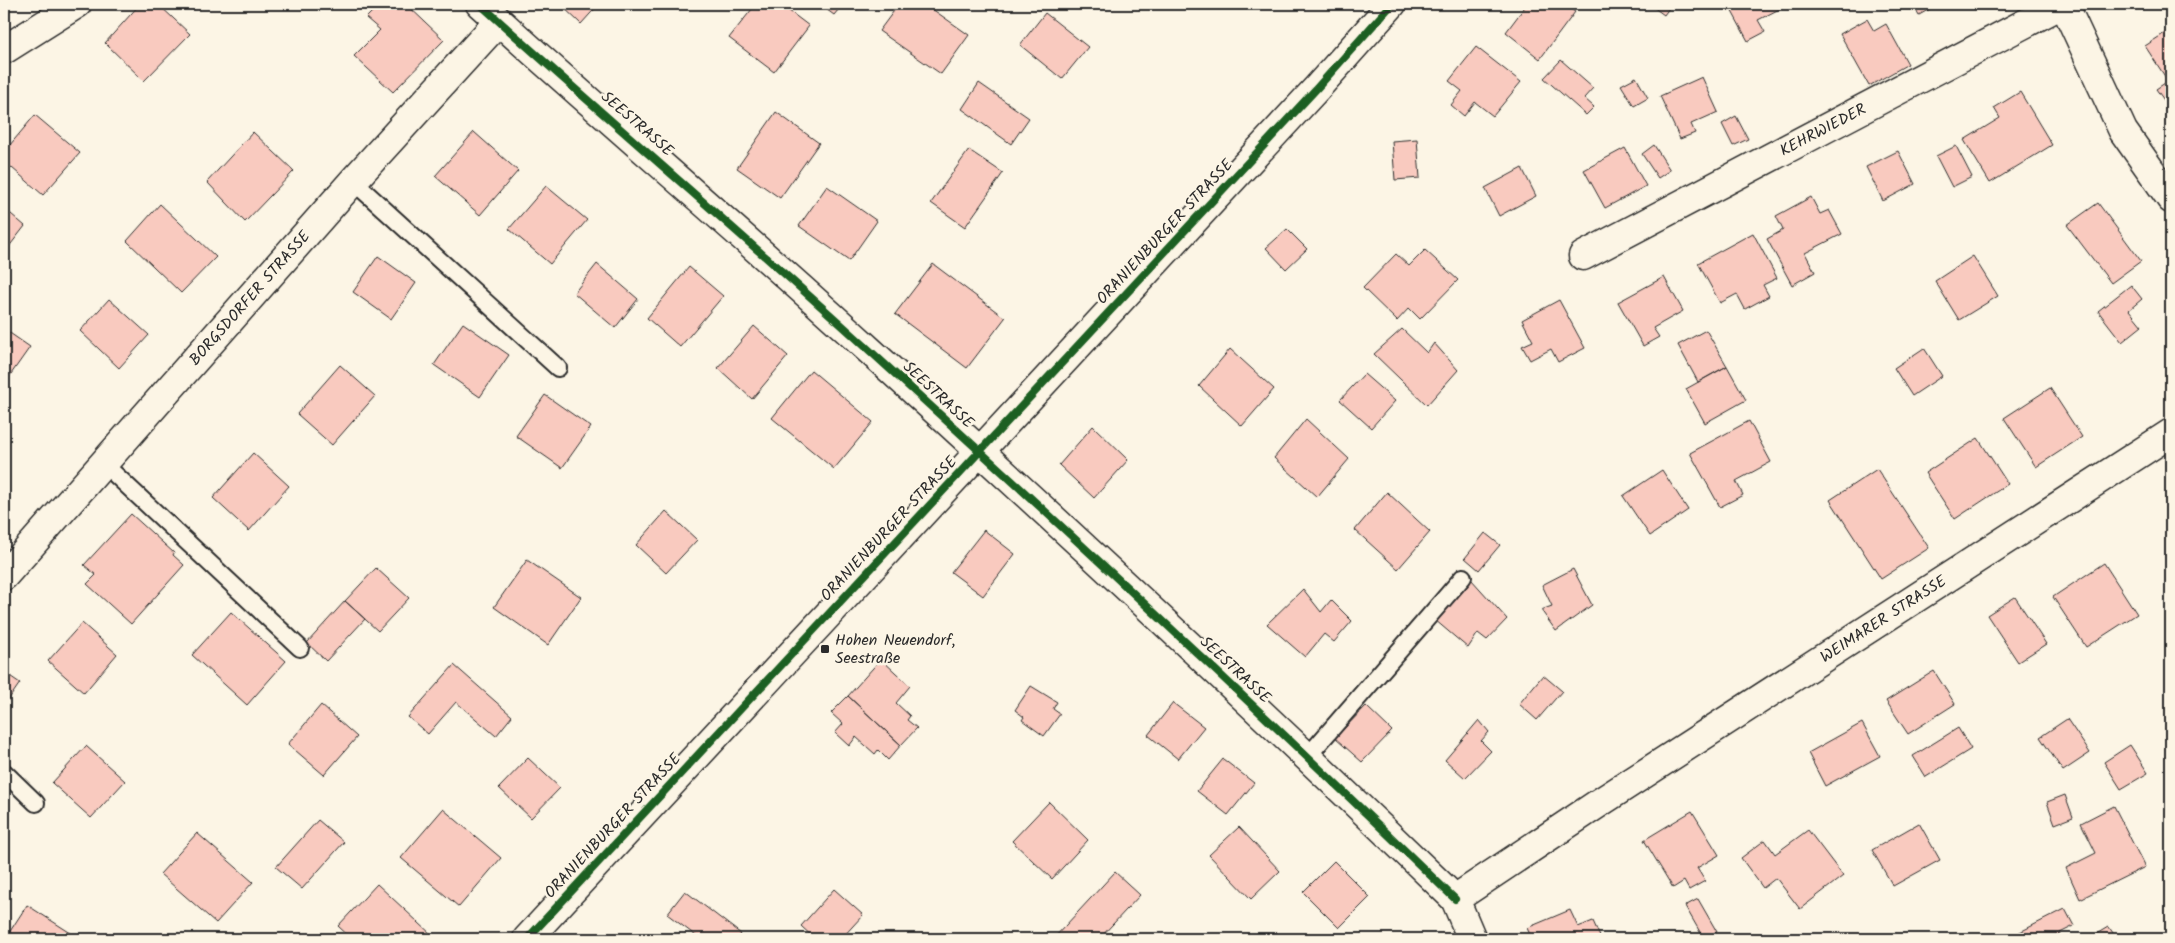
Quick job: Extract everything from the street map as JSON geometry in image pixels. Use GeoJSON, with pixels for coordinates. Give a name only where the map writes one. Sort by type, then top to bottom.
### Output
{"type":"FeatureCollection","features":[{"type":"Feature","properties":{"kind":"street"},"geometry":{"type":"LineString","coordinates":[[4,50],[77,4]]}},
{"type":"Feature","properties":{"kind":"street","name":"ORANIENBURGER STRASSE"},"geometry":{"type":"LineString","coordinates":[[527,939],[1317,88],[1392,4]]}},
{"type":"Feature","properties":{"kind":"street"},"geometry":{"type":"LineString","coordinates":[[2063,4],[2123,131],[2171,199]]}},
{"type":"Feature","properties":{"kind":"street","name":"KEHRWIEDER"},"geometry":{"type":"LineString","coordinates":[[1583,256],[2063,4]]}},
{"type":"Feature","properties":{"kind":"street","name":"SEESTRASSE"},"geometry":{"type":"LineString","coordinates":[[489,12],[867,348],[1308,756],[1455,899],[1472,939]]}},
{"type":"Feature","properties":{"kind":"street","name":"BORGSDORFER STRASSE"},"geometry":{"type":"LineString","coordinates":[[4,576],[352,181],[489,12]]}},
{"type":"Feature","properties":{"kind":"street","name":"WEIMARER STRASSE"},"geometry":{"type":"LineString","coordinates":[[1455,899],[1596,805],[2171,433]]}},
{"type":"Feature","properties":{"kind":"lane"},"geometry":{"type":"LineString","coordinates":[[352,181],[558,368]]}},
{"type":"Feature","properties":{"kind":"lane"},"geometry":{"type":"LineString","coordinates":[[104,464],[300,648]]}},
{"type":"Feature","properties":{"kind":"lane"},"geometry":{"type":"LineString","coordinates":[[1308,756],[1463,577]]}},
{"type":"Feature","properties":{"kind":"lane"},"geometry":{"type":"LineString","coordinates":[[4,772],[36,803]]}},
{"type":"Feature","properties":{"kind":"building"},"geometry":{"type":"Polygon","coordinates":[[[140,4],[158,4],[190,34],[144,81],[105,43],[140,4]]]}},
{"type":"Feature","properties":{"kind":"building"},"geometry":{"type":"Polygon","coordinates":[[[380,4],[406,4],[444,40],[393,92],[354,56],[380,30],[366,18],[380,4]]]}},
{"type":"Feature","properties":{"kind":"building"},"geometry":{"type":"Polygon","coordinates":[[[560,4],[599,4],[581,24],[560,4]]]}},
{"type":"Feature","properties":{"kind":"building"},"geometry":{"type":"Polygon","coordinates":[[[756,4],[780,4],[809,26],[774,72],[729,38],[756,4]]]}},
{"type":"Feature","properties":{"kind":"building"},"geometry":{"type":"Polygon","coordinates":[[[819,4],[843,4],[834,15],[819,4]]]}},
{"type":"Feature","properties":{"kind":"building"},"geometry":{"type":"Polygon","coordinates":[[[899,4],[925,4],[969,35],[941,74],[879,31],[899,4]]]}},
{"type":"Feature","properties":{"kind":"building"},"geometry":{"type":"Polygon","coordinates":[[[1527,4],[1564,4],[1575,12],[1540,59],[1506,32],[1527,4]]]}},
{"type":"Feature","properties":{"kind":"building"},"geometry":{"type":"Polygon","coordinates":[[[1649,4],[1672,4],[1664,15],[1649,4]]]}},
{"type":"Feature","properties":{"kind":"building"},"geometry":{"type":"Polygon","coordinates":[[[1728,4],[1789,4],[1758,20],[1765,32],[1748,41],[1728,4]]]}},
{"type":"Feature","properties":{"kind":"building"},"geometry":{"type":"Polygon","coordinates":[[[1913,4],[1939,4],[1919,15],[1913,4]]]}},
{"type":"Feature","properties":{"kind":"building"},"geometry":{"type":"Polygon","coordinates":[[[1045,13],[1088,47],[1062,79],[1020,45],[1045,13]]]}},
{"type":"Feature","properties":{"kind":"building"},"geometry":{"type":"Polygon","coordinates":[[[1867,19],[1874,31],[1886,24],[1908,64],[1869,86],[1840,34],[1867,19]]]}},
{"type":"Feature","properties":{"kind":"building"},"geometry":{"type":"Polygon","coordinates":[[[2171,29],[2171,106],[2169,107],[2156,89],[2168,81],[2145,46],[2171,29]]]}},
{"type":"Feature","properties":{"kind":"building"},"geometry":{"type":"Polygon","coordinates":[[[1476,47],[1521,82],[1493,116],[1475,102],[1464,116],[1451,105],[1462,91],[1449,81],[1476,47]]]}},
{"type":"Feature","properties":{"kind":"building"},"geometry":{"type":"Polygon","coordinates":[[[1561,60],[1593,88],[1584,98],[1594,107],[1586,115],[1544,78],[1561,60]]]}},
{"type":"Feature","properties":{"kind":"building"},"geometry":{"type":"Polygon","coordinates":[[[1636,77],[1648,98],[1634,106],[1621,85],[1636,77]]]}},
{"type":"Feature","properties":{"kind":"building"},"geometry":{"type":"Polygon","coordinates":[[[1702,77],[1718,112],[1691,124],[1695,133],[1680,139],[1660,96],[1702,77]]]}},
{"type":"Feature","properties":{"kind":"building"},"geometry":{"type":"Polygon","coordinates":[[[979,83],[1029,118],[1011,144],[962,109],[979,83]]]}},
{"type":"Feature","properties":{"kind":"building"},"geometry":{"type":"Polygon","coordinates":[[[2020,92],[2052,145],[1990,183],[1964,140],[2000,118],[1994,108],[2020,92]]]}},
{"type":"Feature","properties":{"kind":"building"},"geometry":{"type":"Polygon","coordinates":[[[776,112],[819,143],[780,198],[737,168],[776,112]]]}},
{"type":"Feature","properties":{"kind":"building"},"geometry":{"type":"Polygon","coordinates":[[[35,115],[80,153],[43,195],[4,161],[4,152],[35,115]]]}},
{"type":"Feature","properties":{"kind":"building"},"geometry":{"type":"Polygon","coordinates":[[[1736,116],[1748,139],[1733,146],[1722,124],[1736,116]]]}},
{"type":"Feature","properties":{"kind":"building"},"geometry":{"type":"Polygon","coordinates":[[[253,132],[294,171],[245,222],[207,182],[253,132]]]}},
{"type":"Feature","properties":{"kind":"building"},"geometry":{"type":"Polygon","coordinates":[[[474,132],[518,171],[480,215],[435,176],[474,132]]]}},
{"type":"Feature","properties":{"kind":"building"},"geometry":{"type":"Polygon","coordinates":[[[1417,139],[1420,178],[1395,180],[1392,141],[1417,139]]]}},
{"type":"Feature","properties":{"kind":"building"},"geometry":{"type":"Polygon","coordinates":[[[1654,145],[1670,170],[1658,178],[1642,154],[1654,145]]]}},
{"type":"Feature","properties":{"kind":"building"},"geometry":{"type":"Polygon","coordinates":[[[1956,146],[1972,177],[1952,187],[1936,156],[1956,146]]]}},
{"type":"Feature","properties":{"kind":"building"},"geometry":{"type":"Polygon","coordinates":[[[1625,148],[1646,186],[1605,208],[1584,170],[1625,148]]]}},
{"type":"Feature","properties":{"kind":"building"},"geometry":{"type":"Polygon","coordinates":[[[969,150],[1003,173],[965,227],[931,203],[969,150]]]}},
{"type":"Feature","properties":{"kind":"building"},"geometry":{"type":"Polygon","coordinates":[[[1898,151],[1915,184],[1883,201],[1866,167],[1898,151]]]}},
{"type":"Feature","properties":{"kind":"building"},"geometry":{"type":"Polygon","coordinates":[[[1522,168],[1536,196],[1499,216],[1485,188],[1522,168]]]}},
{"type":"Feature","properties":{"kind":"building"},"geometry":{"type":"Polygon","coordinates":[[[546,186],[587,220],[550,264],[509,229],[546,186]]]}},
{"type":"Feature","properties":{"kind":"building"},"geometry":{"type":"Polygon","coordinates":[[[827,186],[877,221],[849,261],[799,226],[827,186]]]}},
{"type":"Feature","properties":{"kind":"building"},"geometry":{"type":"Polygon","coordinates":[[[1811,197],[1820,214],[1829,210],[1842,234],[1805,253],[1815,272],[1792,285],[1767,239],[1783,230],[1776,216],[1811,197]]]}},
{"type":"Feature","properties":{"kind":"building"},"geometry":{"type":"Polygon","coordinates":[[[2098,203],[2141,261],[2111,283],[2067,225],[2098,203]]]}},
{"type":"Feature","properties":{"kind":"building"},"geometry":{"type":"Polygon","coordinates":[[[160,204],[216,257],[181,293],[127,241],[160,204]]]}},
{"type":"Feature","properties":{"kind":"building"},"geometry":{"type":"Polygon","coordinates":[[[4,208],[25,226],[4,253],[4,208]]]}},
{"type":"Feature","properties":{"kind":"building"},"geometry":{"type":"Polygon","coordinates":[[[1287,229],[1307,249],[1286,269],[1266,248],[1287,229]]]}},
{"type":"Feature","properties":{"kind":"building"},"geometry":{"type":"Polygon","coordinates":[[[1753,233],[1777,278],[1763,285],[1769,296],[1745,309],[1737,294],[1720,303],[1698,263],[1753,233]]]}},
{"type":"Feature","properties":{"kind":"building"},"geometry":{"type":"Polygon","coordinates":[[[1425,250],[1458,280],[1420,319],[1409,308],[1397,321],[1363,288],[1396,254],[1409,266],[1425,250]]]}},
{"type":"Feature","properties":{"kind":"building"},"geometry":{"type":"Polygon","coordinates":[[[378,256],[416,283],[391,319],[353,292],[378,256]]]}},
{"type":"Feature","properties":{"kind":"building"},"geometry":{"type":"Polygon","coordinates":[[[1973,256],[1998,296],[1959,320],[1935,281],[1973,256]]]}},
{"type":"Feature","properties":{"kind":"building"},"geometry":{"type":"Polygon","coordinates":[[[597,264],[638,299],[615,328],[574,293],[597,264]]]}},
{"type":"Feature","properties":{"kind":"building"},"geometry":{"type":"Polygon","coordinates":[[[933,264],[1005,318],[967,368],[895,314],[933,264]]]}},
{"type":"Feature","properties":{"kind":"building"},"geometry":{"type":"Polygon","coordinates":[[[689,267],[723,296],[680,347],[647,318],[689,267]]]}},
{"type":"Feature","properties":{"kind":"building"},"geometry":{"type":"Polygon","coordinates":[[[1664,277],[1683,311],[1653,328],[1659,337],[1643,346],[1618,302],[1664,277]]]}},
{"type":"Feature","properties":{"kind":"building"},"geometry":{"type":"Polygon","coordinates":[[[2131,285],[2142,299],[2129,310],[2142,326],[2122,342],[2098,311],[2131,285]]]}},
{"type":"Feature","properties":{"kind":"building"},"geometry":{"type":"Polygon","coordinates":[[[109,299],[149,335],[119,368],[80,331],[109,299]]]}},
{"type":"Feature","properties":{"kind":"building"},"geometry":{"type":"Polygon","coordinates":[[[1559,300],[1585,348],[1558,362],[1551,349],[1530,360],[1522,346],[1533,341],[1522,320],[1559,300]]]}},
{"type":"Feature","properties":{"kind":"building"},"geometry":{"type":"Polygon","coordinates":[[[463,323],[509,355],[480,397],[434,365],[463,323]]]}},
{"type":"Feature","properties":{"kind":"building"},"geometry":{"type":"Polygon","coordinates":[[[754,326],[788,356],[752,399],[718,368],[754,326]]]}},
{"type":"Feature","properties":{"kind":"building"},"geometry":{"type":"Polygon","coordinates":[[[4,329],[30,347],[4,384],[4,329]]]}},
{"type":"Feature","properties":{"kind":"building"},"geometry":{"type":"Polygon","coordinates":[[[1402,329],[1427,353],[1434,343],[1458,370],[1427,405],[1374,354],[1402,329]]]}},
{"type":"Feature","properties":{"kind":"building"},"geometry":{"type":"Polygon","coordinates":[[[1706,330],[1727,366],[1698,382],[1678,345],[1706,330]]]}},
{"type":"Feature","properties":{"kind":"building"},"geometry":{"type":"Polygon","coordinates":[[[1924,348],[1942,376],[1912,396],[1894,368],[1924,348]]]}},
{"type":"Feature","properties":{"kind":"building"},"geometry":{"type":"Polygon","coordinates":[[[1230,349],[1274,389],[1242,426],[1199,386],[1230,349]]]}},
{"type":"Feature","properties":{"kind":"building"},"geometry":{"type":"Polygon","coordinates":[[[340,365],[375,396],[332,445],[297,414],[340,365]]]}},
{"type":"Feature","properties":{"kind":"building"},"geometry":{"type":"Polygon","coordinates":[[[1727,366],[1746,400],[1705,423],[1686,389],[1727,366]]]}},
{"type":"Feature","properties":{"kind":"building"},"geometry":{"type":"Polygon","coordinates":[[[811,370],[873,422],[834,469],[772,418],[811,370]]]}},
{"type":"Feature","properties":{"kind":"building"},"geometry":{"type":"Polygon","coordinates":[[[1364,374],[1395,401],[1371,428],[1340,400],[1364,374]]]}},
{"type":"Feature","properties":{"kind":"building"},"geometry":{"type":"Polygon","coordinates":[[[2050,388],[2082,437],[2036,467],[2004,418],[2050,388]]]}},
{"type":"Feature","properties":{"kind":"building"},"geometry":{"type":"Polygon","coordinates":[[[545,395],[591,427],[562,468],[516,436],[545,395]]]}},
{"type":"Feature","properties":{"kind":"building"},"geometry":{"type":"Polygon","coordinates":[[[1306,419],[1349,459],[1317,497],[1274,458],[1306,419]]]}},
{"type":"Feature","properties":{"kind":"building"},"geometry":{"type":"Polygon","coordinates":[[[1749,421],[1771,462],[1736,481],[1743,495],[1720,507],[1690,453],[1749,421]]]}},
{"type":"Feature","properties":{"kind":"building"},"geometry":{"type":"Polygon","coordinates":[[[1093,426],[1128,460],[1094,498],[1059,465],[1093,426]]]}},
{"type":"Feature","properties":{"kind":"building"},"geometry":{"type":"Polygon","coordinates":[[[1978,438],[2008,484],[1955,519],[1925,473],[1978,438]]]}},
{"type":"Feature","properties":{"kind":"building"},"geometry":{"type":"Polygon","coordinates":[[[253,453],[289,486],[249,531],[213,498],[253,453]]]}},
{"type":"Feature","properties":{"kind":"building"},"geometry":{"type":"Polygon","coordinates":[[[1877,469],[1929,548],[1881,579],[1830,500],[1877,469]]]}},
{"type":"Feature","properties":{"kind":"building"},"geometry":{"type":"Polygon","coordinates":[[[1662,470],[1688,510],[1650,536],[1623,496],[1662,470]]]}},
{"type":"Feature","properties":{"kind":"building"},"geometry":{"type":"Polygon","coordinates":[[[1387,492],[1430,532],[1398,569],[1355,530],[1387,492]]]}},
{"type":"Feature","properties":{"kind":"building"},"geometry":{"type":"Polygon","coordinates":[[[666,511],[697,540],[666,573],[636,545],[666,511]]]}},
{"type":"Feature","properties":{"kind":"building"},"geometry":{"type":"Polygon","coordinates":[[[131,514],[174,553],[173,555],[184,565],[131,624],[87,584],[96,575],[84,565],[131,514]]]}},
{"type":"Feature","properties":{"kind":"building"},"geometry":{"type":"Polygon","coordinates":[[[984,530],[1015,554],[983,596],[951,572],[984,530]]]}},
{"type":"Feature","properties":{"kind":"building"},"geometry":{"type":"Polygon","coordinates":[[[1485,533],[1500,545],[1479,570],[1465,558],[1485,533]]]}},
{"type":"Feature","properties":{"kind":"building"},"geometry":{"type":"Polygon","coordinates":[[[527,560],[581,597],[548,645],[494,607],[527,560]]]}},
{"type":"Feature","properties":{"kind":"building"},"geometry":{"type":"Polygon","coordinates":[[[2104,563],[2137,614],[2086,647],[2053,597],[2104,563]]]}},
{"type":"Feature","properties":{"kind":"building"},"geometry":{"type":"Polygon","coordinates":[[[376,568],[409,598],[378,631],[345,601],[376,568]]]}},
{"type":"Feature","properties":{"kind":"building"},"geometry":{"type":"Polygon","coordinates":[[[1573,569],[1592,605],[1556,631],[1541,610],[1552,606],[1542,585],[1573,569]]]}},
{"type":"Feature","properties":{"kind":"building"},"geometry":{"type":"Polygon","coordinates":[[[1471,579],[1507,619],[1487,640],[1478,633],[1468,648],[1435,620],[1471,579]]]}},
{"type":"Feature","properties":{"kind":"building"},"geometry":{"type":"Polygon","coordinates":[[[1303,589],[1321,612],[1331,600],[1352,621],[1334,642],[1324,634],[1305,657],[1267,624],[1303,589]]]}},
{"type":"Feature","properties":{"kind":"building"},"geometry":{"type":"Polygon","coordinates":[[[2015,597],[2046,644],[2018,662],[1987,615],[2015,597]]]}},
{"type":"Feature","properties":{"kind":"building"},"geometry":{"type":"Polygon","coordinates":[[[345,601],[365,619],[326,661],[307,643],[345,601]]]}},
{"type":"Feature","properties":{"kind":"building"},"geometry":{"type":"Polygon","coordinates":[[[231,612],[286,661],[247,705],[192,655],[231,612]]]}},
{"type":"Feature","properties":{"kind":"building"},"geometry":{"type":"Polygon","coordinates":[[[82,623],[117,654],[84,693],[48,661],[82,623]]]}},
{"type":"Feature","properties":{"kind":"building"},"geometry":{"type":"Polygon","coordinates":[[[881,659],[910,686],[896,703],[910,716],[907,720],[917,728],[901,745],[848,696],[881,659]]]}},
{"type":"Feature","properties":{"kind":"building"},"geometry":{"type":"Polygon","coordinates":[[[454,665],[512,716],[496,736],[456,702],[428,734],[408,717],[454,665]]]}},
{"type":"Feature","properties":{"kind":"building"},"geometry":{"type":"Polygon","coordinates":[[[1934,671],[1955,704],[1908,734],[1886,701],[1934,671]]]}},
{"type":"Feature","properties":{"kind":"building"},"geometry":{"type":"Polygon","coordinates":[[[4,672],[20,683],[4,706],[4,672]]]}},
{"type":"Feature","properties":{"kind":"building"},"geometry":{"type":"Polygon","coordinates":[[[1543,675],[1562,691],[1537,720],[1519,704],[1543,675]]]}},
{"type":"Feature","properties":{"kind":"building"},"geometry":{"type":"Polygon","coordinates":[[[1031,686],[1057,702],[1053,709],[1060,714],[1044,736],[1022,720],[1024,717],[1015,710],[1031,686]]]}},
{"type":"Feature","properties":{"kind":"building"},"geometry":{"type":"Polygon","coordinates":[[[848,696],[901,745],[888,760],[878,750],[875,754],[856,737],[849,746],[835,733],[843,724],[831,713],[848,696]]]}},
{"type":"Feature","properties":{"kind":"building"},"geometry":{"type":"Polygon","coordinates":[[[1173,703],[1204,727],[1178,759],[1148,735],[1173,703]]]}},
{"type":"Feature","properties":{"kind":"building"},"geometry":{"type":"Polygon","coordinates":[[[321,705],[357,737],[324,775],[288,744],[321,705]]]}},
{"type":"Feature","properties":{"kind":"building"},"geometry":{"type":"Polygon","coordinates":[[[1366,706],[1392,731],[1362,762],[1335,738],[1366,706]]]}},
{"type":"Feature","properties":{"kind":"building"},"geometry":{"type":"Polygon","coordinates":[[[2067,719],[2090,753],[2063,771],[2040,737],[2067,719]]]}},
{"type":"Feature","properties":{"kind":"building"},"geometry":{"type":"Polygon","coordinates":[[[1479,720],[1489,732],[1481,741],[1491,751],[1465,778],[1445,760],[1479,720]]]}},
{"type":"Feature","properties":{"kind":"building"},"geometry":{"type":"Polygon","coordinates":[[[1862,723],[1880,756],[1825,786],[1808,753],[1862,723]]]}},
{"type":"Feature","properties":{"kind":"building"},"geometry":{"type":"Polygon","coordinates":[[[1958,728],[1971,749],[1926,777],[1913,756],[1958,728]]]}},
{"type":"Feature","properties":{"kind":"building"},"geometry":{"type":"Polygon","coordinates":[[[2130,745],[2148,773],[2121,789],[2104,762],[2130,745]]]}},
{"type":"Feature","properties":{"kind":"building"},"geometry":{"type":"Polygon","coordinates":[[[86,746],[125,781],[91,818],[52,783],[86,746]]]}},
{"type":"Feature","properties":{"kind":"building"},"geometry":{"type":"Polygon","coordinates":[[[528,758],[560,788],[531,818],[499,788],[528,758]]]}},
{"type":"Feature","properties":{"kind":"building"},"geometry":{"type":"Polygon","coordinates":[[[1223,759],[1254,783],[1228,815],[1197,791],[1223,759]]]}},
{"type":"Feature","properties":{"kind":"building"},"geometry":{"type":"Polygon","coordinates":[[[2065,795],[2073,817],[2055,824],[2047,802],[2065,795]]]}},
{"type":"Feature","properties":{"kind":"building"},"geometry":{"type":"Polygon","coordinates":[[[1049,802],[1088,840],[1052,879],[1012,841],[1049,802]]]}},
{"type":"Feature","properties":{"kind":"building"},"geometry":{"type":"Polygon","coordinates":[[[2114,806],[2145,867],[2080,899],[2066,868],[2096,853],[2081,823],[2114,806]]]}},
{"type":"Feature","properties":{"kind":"building"},"geometry":{"type":"Polygon","coordinates":[[[443,809],[501,858],[459,907],[401,858],[443,809]]]}},
{"type":"Feature","properties":{"kind":"building"},"geometry":{"type":"Polygon","coordinates":[[[1692,811],[1719,855],[1697,868],[1705,881],[1689,890],[1684,881],[1673,888],[1644,840],[1692,811]]]}},
{"type":"Feature","properties":{"kind":"building"},"geometry":{"type":"Polygon","coordinates":[[[318,820],[344,842],[302,889],[276,867],[318,820]]]}},
{"type":"Feature","properties":{"kind":"building"},"geometry":{"type":"Polygon","coordinates":[[[1919,823],[1940,860],[1893,886],[1872,850],[1919,823]]]}},
{"type":"Feature","properties":{"kind":"building"},"geometry":{"type":"Polygon","coordinates":[[[1239,827],[1280,871],[1251,899],[1209,855],[1239,827]]]}},
{"type":"Feature","properties":{"kind":"building"},"geometry":{"type":"Polygon","coordinates":[[[1808,830],[1843,876],[1800,909],[1776,878],[1763,888],[1741,858],[1765,840],[1775,854],[1808,830]]]}},
{"type":"Feature","properties":{"kind":"building"},"geometry":{"type":"Polygon","coordinates":[[[197,833],[253,882],[216,923],[160,874],[197,833]]]}},
{"type":"Feature","properties":{"kind":"building"},"geometry":{"type":"Polygon","coordinates":[[[1334,861],[1370,897],[1339,928],[1303,892],[1334,861]]]}},
{"type":"Feature","properties":{"kind":"building"},"geometry":{"type":"Polygon","coordinates":[[[1115,872],[1140,895],[1099,939],[1053,939],[1115,872]]]}},
{"type":"Feature","properties":{"kind":"building"},"geometry":{"type":"Polygon","coordinates":[[[377,884],[432,935],[428,939],[352,939],[338,926],[377,884]]]}},
{"type":"Feature","properties":{"kind":"building"},"geometry":{"type":"Polygon","coordinates":[[[834,889],[863,915],[841,939],[815,939],[801,926],[834,889]]]}},
{"type":"Feature","properties":{"kind":"building"},"geometry":{"type":"Polygon","coordinates":[[[685,891],[741,934],[737,939],[700,939],[667,914],[685,891]]]}},
{"type":"Feature","properties":{"kind":"building"},"geometry":{"type":"Polygon","coordinates":[[[1698,899],[1717,932],[1704,939],[1685,906],[1698,899]]]}},
{"type":"Feature","properties":{"kind":"building"},"geometry":{"type":"Polygon","coordinates":[[[27,905],[77,937],[75,939],[5,939],[27,905]]]}},
{"type":"Feature","properties":{"kind":"building"},"geometry":{"type":"Polygon","coordinates":[[[2065,909],[2074,926],[2060,933],[2063,939],[2021,939],[2018,933],[2065,909]]]}},
{"type":"Feature","properties":{"kind":"building"},"geometry":{"type":"Polygon","coordinates":[[[1570,910],[1578,927],[1593,921],[1601,939],[1532,939],[1527,928],[1570,910]]]}},
{"type":"Feature","properties":{"kind":"building"},"geometry":{"type":"Polygon","coordinates":[[[2109,927],[2117,939],[2089,939],[2109,927]]]}},
{"type":"Feature","properties":{"kind":"cycle path"},"geometry":{"type":"LineString","coordinates":[[480,4],[820,305],[1237,690],[1455,899]]}},
{"type":"Feature","properties":{"kind":"cycle path"},"geometry":{"type":"LineString","coordinates":[[527,939],[1317,88],[1392,4]]}},
{"type":"Feature","properties":{"kind":"place","name":"Hohen Neuendorf, Seestraße"},"geometry":{"type":"Point","coordinates":[825,649]}}]}
